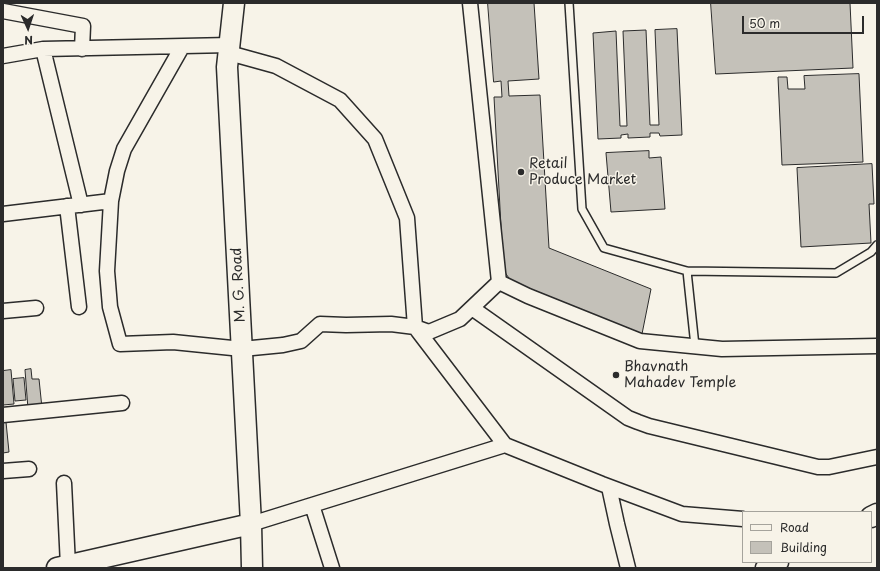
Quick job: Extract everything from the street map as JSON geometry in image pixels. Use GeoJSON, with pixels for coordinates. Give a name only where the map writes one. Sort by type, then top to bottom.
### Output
{"type":"FeatureCollection","features":[{"type":"Feature","properties":{"kind":"main road","name":"M. G. Road"},"geometry":{"type":"LineString","coordinates":[[234,3],[227,67],[252,568]]}},
{"type":"Feature","properties":{"kind":"main road"},"geometry":{"type":"LineString","coordinates":[[62,567],[251,524]]}},
{"type":"Feature","properties":{"kind":"main road"},"geometry":{"type":"LineString","coordinates":[[766,568],[776,563]]}},
{"type":"Feature","properties":{"kind":"street"},"geometry":{"type":"LineString","coordinates":[[470,3],[499,282]]}},
{"type":"Feature","properties":{"kind":"street"},"geometry":{"type":"LineString","coordinates":[[3,11],[21,8],[83,26],[82,49]]}},
{"type":"Feature","properties":{"kind":"street"},"geometry":{"type":"LineString","coordinates":[[182,47],[124,149],[117,171],[111,201],[106,271],[110,306],[120,344],[173,342],[242,349],[283,345],[301,341],[320,324],[391,324],[415,327],[428,332],[460,319],[499,282]]}},
{"type":"Feature","properties":{"kind":"street"},"geometry":{"type":"LineString","coordinates":[[3,56],[43,50],[182,47],[229,49],[276,66],[340,100],[375,138],[407,218],[415,327],[505,445],[609,487],[682,514],[742,519]]}},
{"type":"Feature","properties":{"kind":"street"},"geometry":{"type":"LineString","coordinates":[[43,50],[74,206],[79,306]]}},
{"type":"Feature","properties":{"kind":"street"},"geometry":{"type":"LineString","coordinates":[[3,214],[111,201]]}},
{"type":"Feature","properties":{"kind":"street"},"geometry":{"type":"LineString","coordinates":[[499,282],[528,296],[640,341],[722,349],[877,346]]}},
{"type":"Feature","properties":{"kind":"street"},"geometry":{"type":"LineString","coordinates":[[3,311],[36,308]]}},
{"type":"Feature","properties":{"kind":"street"},"geometry":{"type":"LineString","coordinates":[[472,308],[628,418],[638,422],[649,426],[818,467],[829,467],[877,457]]}},
{"type":"Feature","properties":{"kind":"street"},"geometry":{"type":"LineString","coordinates":[[3,415],[122,403]]}},
{"type":"Feature","properties":{"kind":"street"},"geometry":{"type":"LineString","coordinates":[[251,524],[505,445]]}},
{"type":"Feature","properties":{"kind":"street"},"geometry":{"type":"LineString","coordinates":[[3,470],[28,469]]}},
{"type":"Feature","properties":{"kind":"street"},"geometry":{"type":"LineString","coordinates":[[62,567],[64,483]]}},
{"type":"Feature","properties":{"kind":"street"},"geometry":{"type":"LineString","coordinates":[[609,487],[628,568]]}},
{"type":"Feature","properties":{"kind":"street"},"geometry":{"type":"LineString","coordinates":[[312,505],[332,568]]}},
{"type":"Feature","properties":{"kind":"lane"},"geometry":{"type":"LineString","coordinates":[[569,3],[582,209],[604,248],[687,271],[836,272],[871,252],[877,245]]}},
{"type":"Feature","properties":{"kind":"lane"},"geometry":{"type":"LineString","coordinates":[[687,271],[695,346]]}},
{"type":"Feature","properties":{"kind":"building","name":"Retail Produce Market"},"geometry":{"type":"Polygon","coordinates":[[[488,3],[534,3],[539,79],[508,81],[509,96],[540,95],[549,248],[651,289],[642,334],[511,281],[504,271],[494,97],[502,97],[501,81],[494,82],[488,3]]]}},
{"type":"Feature","properties":{"kind":"building"},"geometry":{"type":"Polygon","coordinates":[[[711,3],[850,3],[853,68],[716,74],[711,3]]]}},
{"type":"Feature","properties":{"kind":"building"},"geometry":{"type":"Polygon","coordinates":[[[677,29],[682,135],[660,136],[659,133],[650,133],[650,137],[628,138],[628,134],[621,135],[621,138],[598,139],[593,33],[616,31],[620,126],[627,126],[623,31],[646,30],[650,125],[659,125],[655,30],[677,29]]]}},
{"type":"Feature","properties":{"kind":"building"},"geometry":{"type":"Polygon","coordinates":[[[859,74],[863,162],[782,165],[778,77],[787,77],[788,89],[805,89],[804,76],[859,74]]]}},
{"type":"Feature","properties":{"kind":"building"},"geometry":{"type":"Polygon","coordinates":[[[649,151],[649,158],[661,157],[665,209],[611,212],[606,153],[649,151]]]}},
{"type":"Feature","properties":{"kind":"building"},"geometry":{"type":"Polygon","coordinates":[[[872,164],[874,204],[869,204],[871,243],[801,247],[797,168],[872,164]]]}},
{"type":"Feature","properties":{"kind":"building"},"geometry":{"type":"Polygon","coordinates":[[[31,369],[32,379],[39,379],[42,408],[28,409],[25,370],[31,369]]]}},
{"type":"Feature","properties":{"kind":"building"},"geometry":{"type":"Polygon","coordinates":[[[11,370],[14,404],[3,405],[3,371],[11,370]]]}},
{"type":"Feature","properties":{"kind":"building"},"geometry":{"type":"Polygon","coordinates":[[[24,378],[26,400],[15,401],[13,379],[24,378]]]}},
{"type":"Feature","properties":{"kind":"building"},"geometry":{"type":"Polygon","coordinates":[[[3,422],[6,422],[9,452],[3,453],[3,422]]]}},
{"type":"Feature","properties":{"kind":"place","name":"Retail Produce Market"},"geometry":{"type":"Point","coordinates":[521,172]}},
{"type":"Feature","properties":{"kind":"place","name":"Bhavnath Mahadev Temple"},"geometry":{"type":"Point","coordinates":[616,375]}}]}
